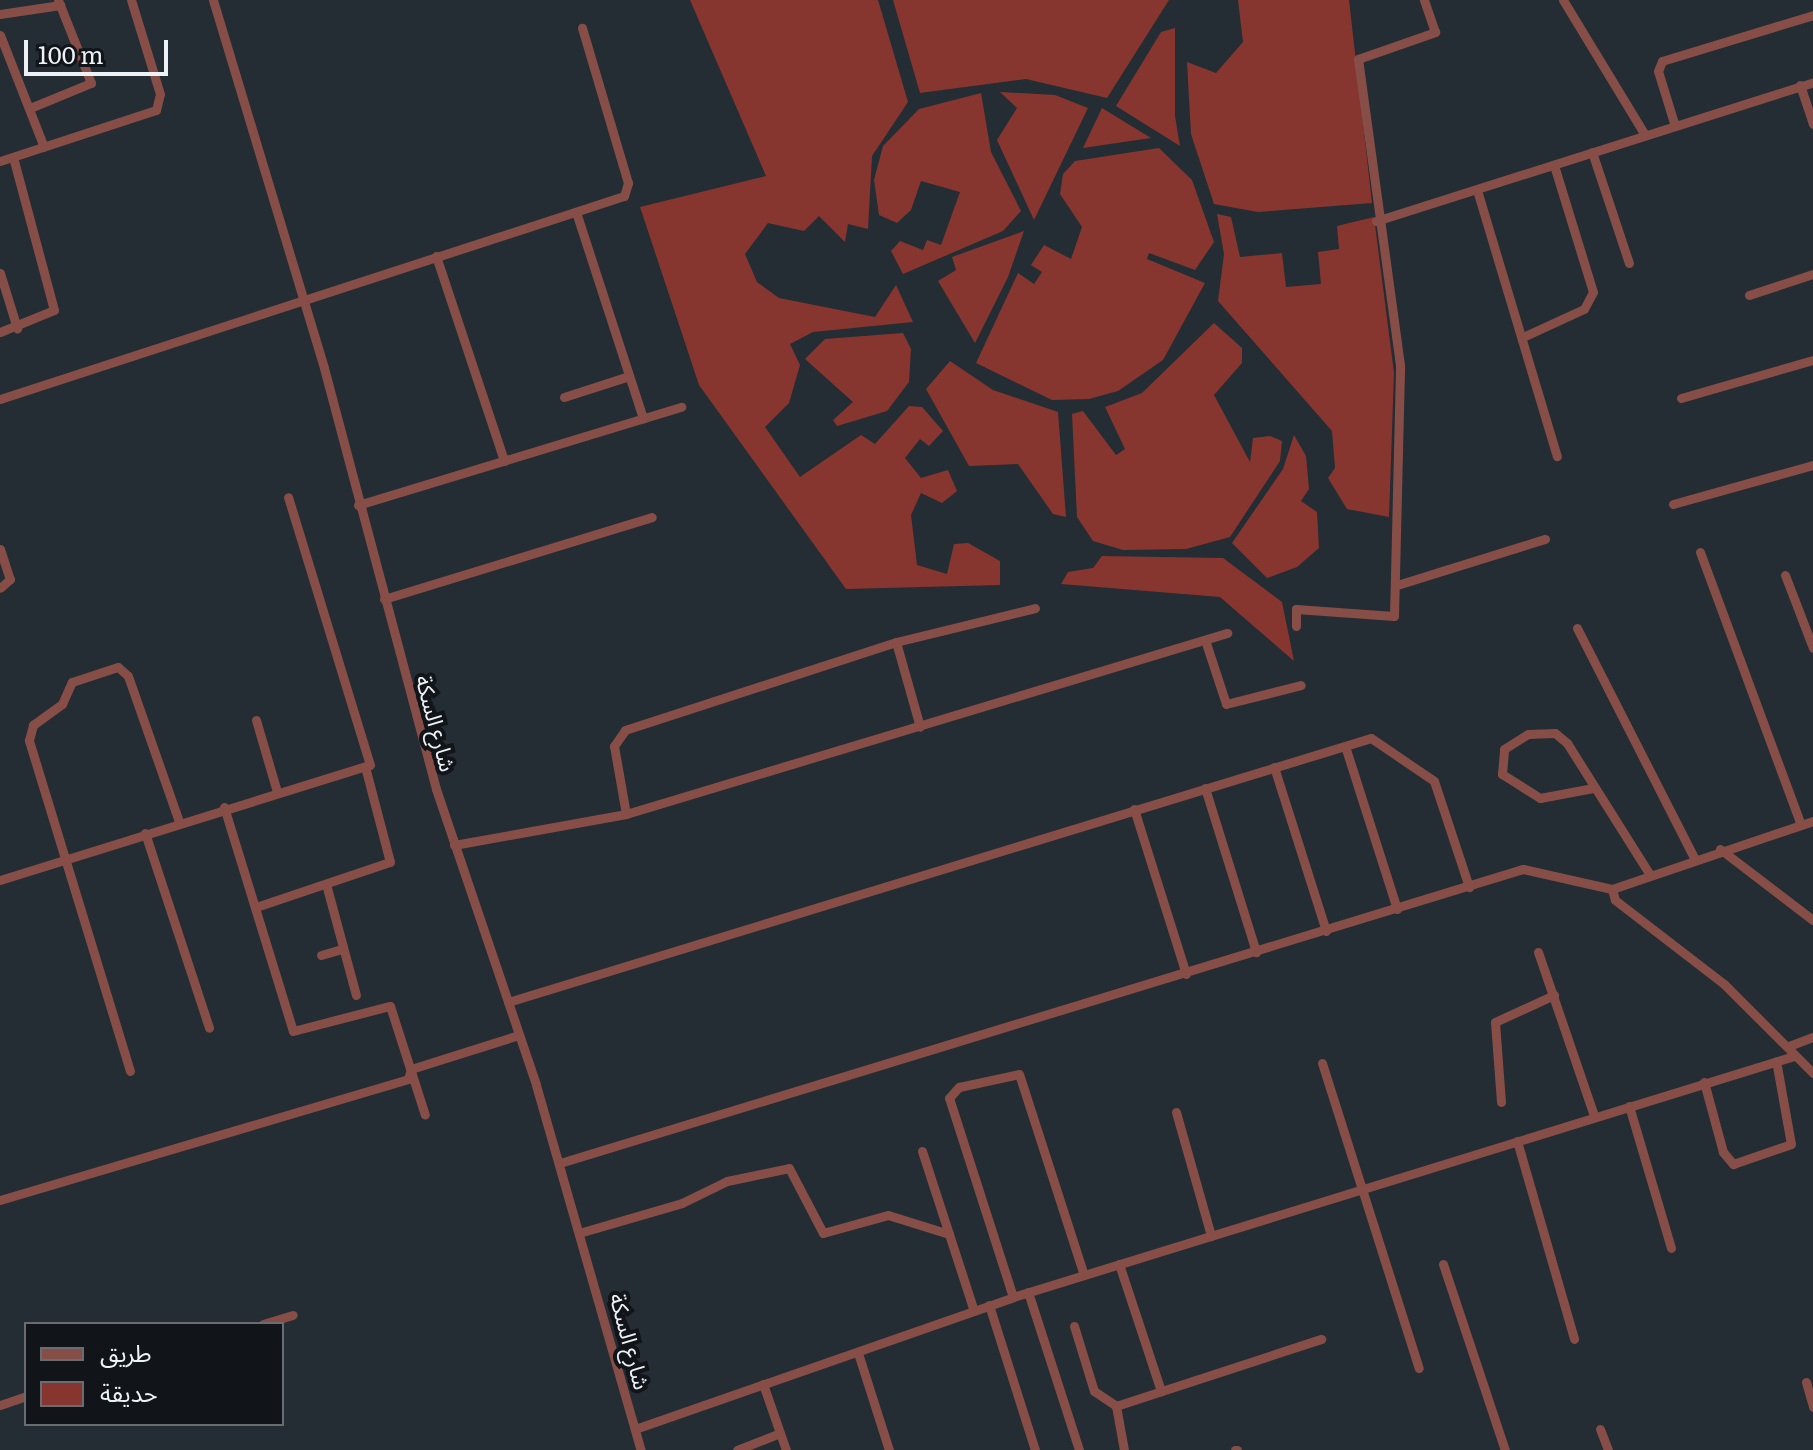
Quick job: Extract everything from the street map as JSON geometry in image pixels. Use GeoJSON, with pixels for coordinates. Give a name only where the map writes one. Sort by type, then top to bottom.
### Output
{"type":"FeatureCollection","features":[{"type":"Feature","properties":{"kind":"street"},"geometry":{"type":"LineString","coordinates":[[0,161],[145,116],[160,103],[131,0]]}},
{"type":"Feature","properties":{"kind":"street","name":"شارع السكة"},"geometry":{"type":"LineString","coordinates":[[213,0],[301,297],[454,845],[508,1002],[515,1037],[560,1163],[641,1450]]}},
{"type":"Feature","properties":{"kind":"street"},"geometry":{"type":"LineString","coordinates":[[1296,626],[1296,609],[1394,616],[1400,365],[1376,221],[1358,59],[1435,32],[1424,0]]}},
{"type":"Feature","properties":{"kind":"street"},"geometry":{"type":"LineString","coordinates":[[1563,0],[1644,133]]}},
{"type":"Feature","properties":{"kind":"street"},"geometry":{"type":"LineString","coordinates":[[0,14],[59,2],[91,83],[30,108]]}},
{"type":"Feature","properties":{"kind":"street"},"geometry":{"type":"LineString","coordinates":[[1674,123],[1658,71],[1662,61],[1813,15]]}},
{"type":"Feature","properties":{"kind":"street"},"geometry":{"type":"LineString","coordinates":[[0,399],[301,297],[624,196],[628,183],[582,28]]}},
{"type":"Feature","properties":{"kind":"street"},"geometry":{"type":"LineString","coordinates":[[0,35],[44,147]]}},
{"type":"Feature","properties":{"kind":"street"},"geometry":{"type":"LineString","coordinates":[[1376,221],[1554,165],[1674,123],[1813,82]]}},
{"type":"Feature","properties":{"kind":"street"},"geometry":{"type":"LineString","coordinates":[[1800,85],[1813,124]]}},
{"type":"Feature","properties":{"kind":"street"},"geometry":{"type":"LineString","coordinates":[[1592,152],[1629,263]]}},
{"type":"Feature","properties":{"kind":"street"},"geometry":{"type":"LineString","coordinates":[[0,332],[17,328],[54,310],[13,157]]}},
{"type":"Feature","properties":{"kind":"street"},"geometry":{"type":"LineString","coordinates":[[1523,337],[1584,309],[1593,292],[1554,165]]}},
{"type":"Feature","properties":{"kind":"street"},"geometry":{"type":"LineString","coordinates":[[1477,190],[1557,456]]}},
{"type":"Feature","properties":{"kind":"street"},"geometry":{"type":"LineString","coordinates":[[576,212],[643,418]]}},
{"type":"Feature","properties":{"kind":"street"},"geometry":{"type":"LineString","coordinates":[[436,256],[504,461]]}},
{"type":"Feature","properties":{"kind":"street"},"geometry":{"type":"LineString","coordinates":[[0,273],[17,328]]}},
{"type":"Feature","properties":{"kind":"street"},"geometry":{"type":"LineString","coordinates":[[1749,295],[1813,274]]}},
{"type":"Feature","properties":{"kind":"street"},"geometry":{"type":"LineString","coordinates":[[1681,398],[1813,360]]}},
{"type":"Feature","properties":{"kind":"street"},"geometry":{"type":"LineString","coordinates":[[564,397],[629,376]]}},
{"type":"Feature","properties":{"kind":"street"},"geometry":{"type":"LineString","coordinates":[[358,505],[681,407]]}},
{"type":"Feature","properties":{"kind":"street"},"geometry":{"type":"LineString","coordinates":[[1673,504],[1813,465]]}},
{"type":"Feature","properties":{"kind":"street"},"geometry":{"type":"LineString","coordinates":[[0,880],[224,807],[365,767],[372,759],[288,497]]}},
{"type":"Feature","properties":{"kind":"street"},"geometry":{"type":"LineString","coordinates":[[384,599],[652,517]]}},
{"type":"Feature","properties":{"kind":"street"},"geometry":{"type":"LineString","coordinates":[[1397,585],[1545,539]]}},
{"type":"Feature","properties":{"kind":"street"},"geometry":{"type":"LineString","coordinates":[[0,549],[10,579],[0,588]]}},
{"type":"Feature","properties":{"kind":"street"},"geometry":{"type":"LineString","coordinates":[[1700,552],[1801,825]]}},
{"type":"Feature","properties":{"kind":"street"},"geometry":{"type":"LineString","coordinates":[[1785,575],[1813,648]]}},
{"type":"Feature","properties":{"kind":"street"},"geometry":{"type":"LineString","coordinates":[[626,814],[614,746],[619,734],[896,642],[1035,608]]}},
{"type":"Feature","properties":{"kind":"street"},"geometry":{"type":"LineString","coordinates":[[1577,628],[1694,858]]}},
{"type":"Feature","properties":{"kind":"street"},"geometry":{"type":"LineString","coordinates":[[454,845],[626,814],[1227,633]]}},
{"type":"Feature","properties":{"kind":"street"},"geometry":{"type":"LineString","coordinates":[[1205,640],[1226,704],[1301,685]]}},
{"type":"Feature","properties":{"kind":"street"},"geometry":{"type":"LineString","coordinates":[[896,642],[920,727]]}},
{"type":"Feature","properties":{"kind":"street"},"geometry":{"type":"LineString","coordinates":[[130,1071],[63,859],[30,733],[72,682],[111,668],[128,676],[179,822]]}},
{"type":"Feature","properties":{"kind":"street"},"geometry":{"type":"LineString","coordinates":[[256,720],[277,792]]}},
{"type":"Feature","properties":{"kind":"street"},"geometry":{"type":"LineString","coordinates":[[1593,788],[1540,798],[1502,774],[1504,749],[1528,734],[1555,733],[1593,788],[1649,873]]}},
{"type":"Feature","properties":{"kind":"street"},"geometry":{"type":"LineString","coordinates":[[508,1002],[1134,809],[1377,738],[1434,781],[1469,887]]}},
{"type":"Feature","properties":{"kind":"street"},"geometry":{"type":"LineString","coordinates":[[1345,746],[1397,909]]}},
{"type":"Feature","properties":{"kind":"street"},"geometry":{"type":"LineString","coordinates":[[256,907],[390,862],[365,767]]}},
{"type":"Feature","properties":{"kind":"street"},"geometry":{"type":"LineString","coordinates":[[1274,767],[1326,931]]}},
{"type":"Feature","properties":{"kind":"street"},"geometry":{"type":"LineString","coordinates":[[1205,788],[1256,952]]}},
{"type":"Feature","properties":{"kind":"street"},"geometry":{"type":"LineString","coordinates":[[224,807],[293,1031],[390,1006],[425,1115]]}},
{"type":"Feature","properties":{"kind":"street"},"geometry":{"type":"LineString","coordinates":[[1134,809],[1186,974]]}},
{"type":"Feature","properties":{"kind":"street"},"geometry":{"type":"LineString","coordinates":[[560,1163],[1523,869],[1612,889],[1649,873],[1813,821]]}},
{"type":"Feature","properties":{"kind":"street"},"geometry":{"type":"LineString","coordinates":[[145,833],[209,1028]]}},
{"type":"Feature","properties":{"kind":"street"},"geometry":{"type":"LineString","coordinates":[[1720,849],[1813,920]]}},
{"type":"Feature","properties":{"kind":"street"},"geometry":{"type":"LineString","coordinates":[[326,884],[356,995]]}},
{"type":"Feature","properties":{"kind":"street"},"geometry":{"type":"LineString","coordinates":[[1612,889],[1615,900],[1724,984],[1813,1073]]}},
{"type":"Feature","properties":{"kind":"street"},"geometry":{"type":"LineString","coordinates":[[321,955],[342,949]]}},
{"type":"Feature","properties":{"kind":"street"},"geometry":{"type":"LineString","coordinates":[[1538,952],[1594,1116]]}},
{"type":"Feature","properties":{"kind":"street"},"geometry":{"type":"LineString","coordinates":[[1501,1102],[1495,1022],[1554,995]]}},
{"type":"Feature","properties":{"kind":"street"},"geometry":{"type":"LineString","coordinates":[[411,1069],[515,1037]]}},
{"type":"Feature","properties":{"kind":"street"},"geometry":{"type":"LineString","coordinates":[[635,1429],[1028,1292],[1776,1061],[1813,1037]]}},
{"type":"Feature","properties":{"kind":"street"},"geometry":{"type":"LineString","coordinates":[[1704,1082],[1723,1152],[1733,1164],[1791,1144],[1776,1061]]}},
{"type":"Feature","properties":{"kind":"street"},"geometry":{"type":"LineString","coordinates":[[1322,1063],[1419,1368]]}},
{"type":"Feature","properties":{"kind":"street"},"geometry":{"type":"LineString","coordinates":[[0,1200],[408,1079],[411,1069]]}},
{"type":"Feature","properties":{"kind":"street"},"geometry":{"type":"LineString","coordinates":[[1013,1297],[949,1098],[959,1087],[1019,1074],[1084,1275]]}},
{"type":"Feature","properties":{"kind":"street"},"geometry":{"type":"LineString","coordinates":[[1629,1106],[1671,1248]]}},
{"type":"Feature","properties":{"kind":"street"},"geometry":{"type":"LineString","coordinates":[[1176,1112],[1211,1236]]}},
{"type":"Feature","properties":{"kind":"street"},"geometry":{"type":"LineString","coordinates":[[1517,1141],[1574,1339]]}},
{"type":"Feature","properties":{"kind":"street"},"geometry":{"type":"LineString","coordinates":[[922,1151],[974,1311]]}},
{"type":"Feature","properties":{"kind":"street"},"geometry":{"type":"LineString","coordinates":[[579,1233],[682,1203],[727,1181],[789,1168],[798,1173],[823,1233],[888,1215],[949,1234]]}},
{"type":"Feature","properties":{"kind":"street"},"geometry":{"type":"LineString","coordinates":[[1119,1264],[1161,1391]]}},
{"type":"Feature","properties":{"kind":"street"},"geometry":{"type":"LineString","coordinates":[[1443,1264],[1505,1450]]}},
{"type":"Feature","properties":{"kind":"street"},"geometry":{"type":"LineString","coordinates":[[1028,1292],[1079,1450]]}},
{"type":"Feature","properties":{"kind":"street"},"geometry":{"type":"LineString","coordinates":[[989,1305],[1035,1450]]}},
{"type":"Feature","properties":{"kind":"street"},"geometry":{"type":"LineString","coordinates":[[270,1322],[293,1315]]}},
{"type":"Feature","properties":{"kind":"street"},"geometry":{"type":"LineString","coordinates":[[1074,1326],[1094,1391],[1116,1406],[1124,1450]]}},
{"type":"Feature","properties":{"kind":"street"},"geometry":{"type":"LineString","coordinates":[[1116,1406],[1321,1339]]}},
{"type":"Feature","properties":{"kind":"street"},"geometry":{"type":"LineString","coordinates":[[858,1353],[889,1450]]}},
{"type":"Feature","properties":{"kind":"street"},"geometry":{"type":"LineString","coordinates":[[1806,1382],[1813,1407]]}},
{"type":"Feature","properties":{"kind":"street"},"geometry":{"type":"LineString","coordinates":[[763,1384],[786,1450]]}},
{"type":"Feature","properties":{"kind":"street"},"geometry":{"type":"LineString","coordinates":[[0,1405],[24,1397]]}},
{"type":"Feature","properties":{"kind":"street"},"geometry":{"type":"LineString","coordinates":[[1600,1429],[1608,1450]]}},
{"type":"Feature","properties":{"kind":"street"},"geometry":{"type":"LineString","coordinates":[[737,1450],[780,1433]]}},
{"type":"Feature","properties":{"kind":"green space"},"geometry":{"type":"Polygon","coordinates":[[[690,0],[878,0],[908,102],[872,156],[868,229],[848,224],[845,242],[819,216],[804,231],[768,223],[745,254],[757,282],[779,298],[875,317],[896,285],[913,322],[813,332],[790,344],[800,365],[789,403],[765,427],[800,477],[861,435],[875,444],[909,406],[922,407],[943,431],[929,446],[920,439],[905,458],[921,478],[948,470],[957,491],[942,503],[921,493],[911,515],[917,565],[947,574],[954,544],[968,543],[1000,561],[1000,585],[846,589],[699,385],[640,207],[766,176],[690,0]]]}},
{"type":"Feature","properties":{"kind":"green space"},"geometry":{"type":"Polygon","coordinates":[[[893,0],[1169,0],[1107,98],[1026,79],[920,93],[893,0]]]}},
{"type":"Feature","properties":{"kind":"green space"},"geometry":{"type":"Polygon","coordinates":[[[1238,0],[1349,0],[1372,203],[1258,212],[1214,204],[1191,134],[1187,62],[1216,73],[1243,42],[1238,0]]]}},
{"type":"Feature","properties":{"kind":"green space"},"geometry":{"type":"Polygon","coordinates":[[[1175,28],[1175,116],[1180,146],[1116,106],[1161,32],[1175,28]]]}},
{"type":"Feature","properties":{"kind":"green space"},"geometry":{"type":"Polygon","coordinates":[[[1000,92],[1055,95],[1088,108],[1034,220],[997,140],[1017,108],[1000,92]]]}},
{"type":"Feature","properties":{"kind":"green space"},"geometry":{"type":"Polygon","coordinates":[[[981,93],[991,152],[1021,211],[1003,231],[903,274],[891,251],[900,241],[923,250],[927,240],[941,245],[960,192],[921,181],[911,210],[897,223],[879,215],[874,180],[883,146],[919,109],[981,93]]]}},
{"type":"Feature","properties":{"kind":"green space"},"geometry":{"type":"Polygon","coordinates":[[[1102,108],[1151,138],[1083,148],[1102,108]]]}},
{"type":"Feature","properties":{"kind":"green space"},"geometry":{"type":"Polygon","coordinates":[[[1159,148],[1192,180],[1214,242],[1195,270],[1149,253],[1147,259],[1205,283],[1163,360],[1118,391],[1089,399],[1052,400],[976,363],[1018,273],[1034,284],[1042,272],[1031,265],[1044,245],[1071,259],[1082,227],[1060,194],[1063,174],[1075,161],[1159,148]]]}},
{"type":"Feature","properties":{"kind":"green space"},"geometry":{"type":"Polygon","coordinates":[[[1217,214],[1231,217],[1240,257],[1282,253],[1286,287],[1321,284],[1318,252],[1339,249],[1337,226],[1374,217],[1394,373],[1389,517],[1347,509],[1328,478],[1335,468],[1332,431],[1218,301],[1224,254],[1217,214]]]}},
{"type":"Feature","properties":{"kind":"green space"},"geometry":{"type":"Polygon","coordinates":[[[1024,231],[1008,277],[975,343],[938,281],[956,270],[952,257],[1024,231]]]}},
{"type":"Feature","properties":{"kind":"green space"},"geometry":{"type":"Polygon","coordinates":[[[1214,323],[1242,348],[1242,363],[1214,395],[1250,462],[1253,438],[1270,436],[1282,441],[1280,461],[1230,537],[1186,549],[1123,550],[1093,541],[1077,517],[1072,414],[1083,411],[1116,455],[1125,449],[1105,407],[1142,393],[1214,323]]]}},
{"type":"Feature","properties":{"kind":"green space"},"geometry":{"type":"Polygon","coordinates":[[[903,333],[911,349],[909,382],[887,411],[837,426],[833,420],[853,402],[805,359],[825,339],[903,333]]]}},
{"type":"Feature","properties":{"kind":"green space"},"geometry":{"type":"Polygon","coordinates":[[[950,361],[993,390],[1058,412],[1066,517],[1053,514],[1018,464],[969,466],[926,389],[950,361]]]}},
{"type":"Feature","properties":{"kind":"green space"},"geometry":{"type":"Polygon","coordinates":[[[1294,435],[1306,456],[1309,489],[1301,501],[1317,512],[1319,548],[1297,567],[1267,578],[1232,543],[1283,469],[1294,435]]]}},
{"type":"Feature","properties":{"kind":"green space"},"geometry":{"type":"Polygon","coordinates":[[[1102,556],[1223,558],[1282,602],[1294,661],[1220,597],[1061,584],[1068,572],[1093,568],[1102,556]]]}}]}
